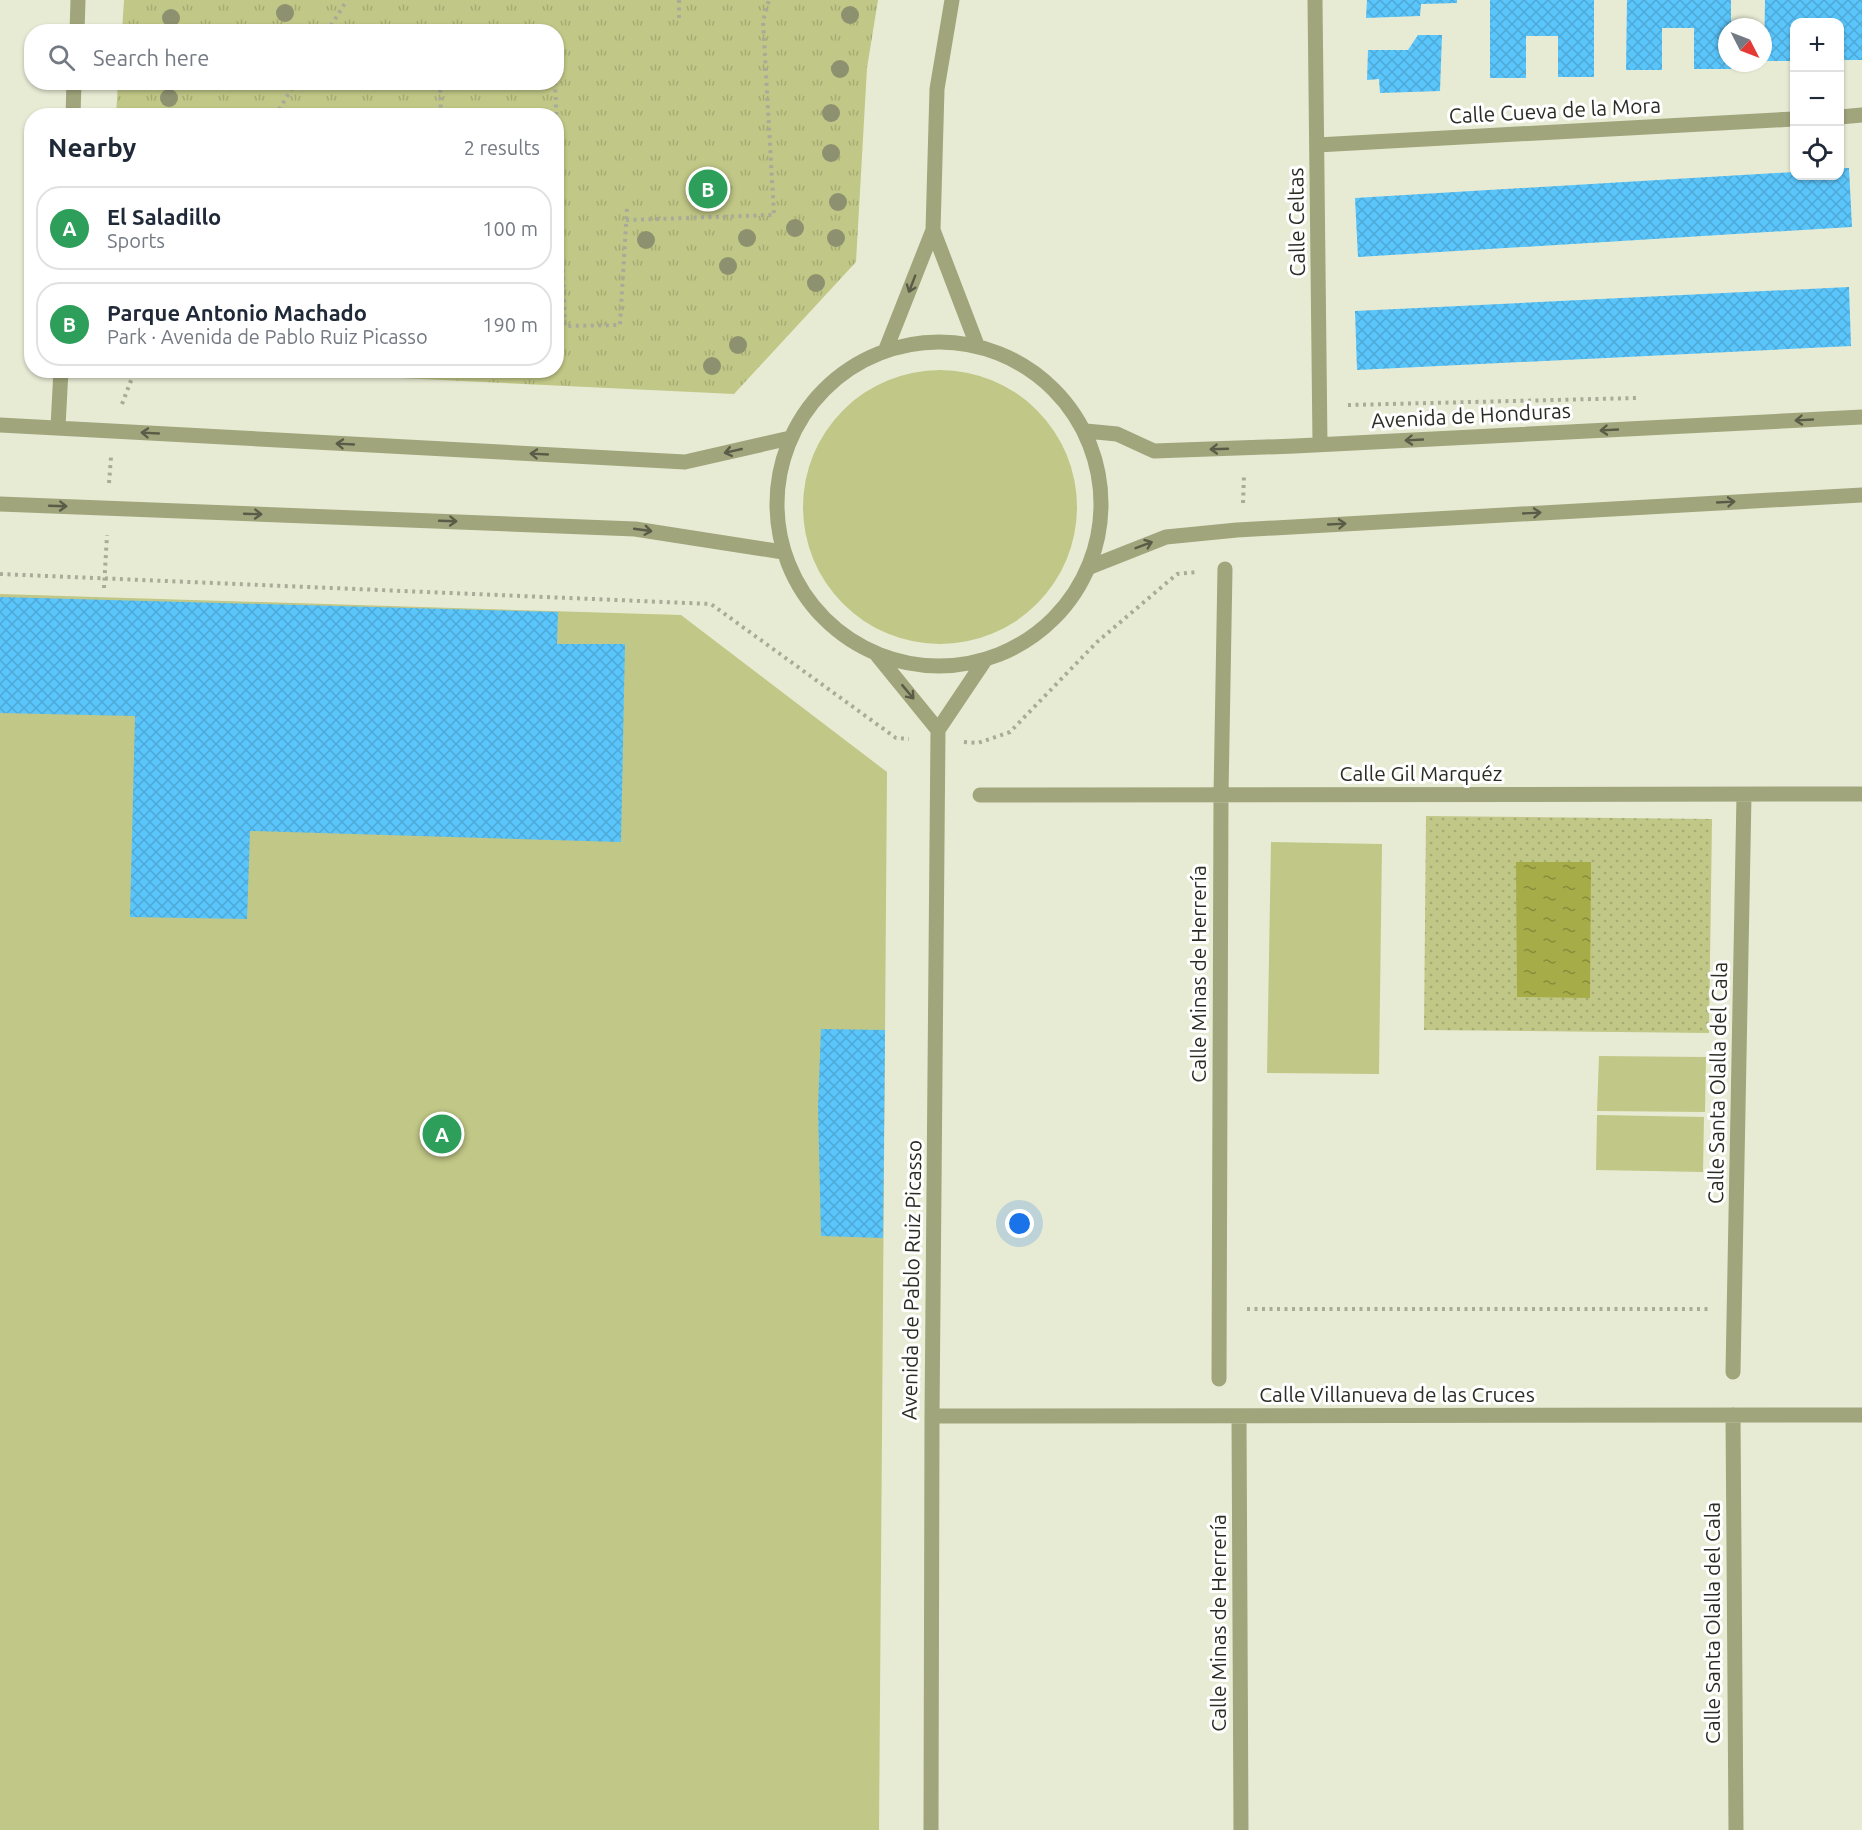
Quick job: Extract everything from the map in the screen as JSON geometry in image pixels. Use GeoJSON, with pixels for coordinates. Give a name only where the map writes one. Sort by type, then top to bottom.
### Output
{"type":"FeatureCollection","features":[{"type":"Feature","properties":{"kind":"street"},"geometry":{"type":"LineString","coordinates":[[77,24],[78,0]]}},
{"type":"Feature","properties":{"kind":"street"},"geometry":{"type":"LineString","coordinates":[[886,350],[933,230],[938,89],[952,0]]}},
{"type":"Feature","properties":{"kind":"street","name":"Calle Celtas"},"geometry":{"type":"LineString","coordinates":[[1315,0],[1320,444]]}},
{"type":"Feature","properties":{"kind":"street"},"geometry":{"type":"LineString","coordinates":[[73,108],[74,90]]}},
{"type":"Feature","properties":{"kind":"street"},"geometry":{"type":"LineString","coordinates":[[1844,117],[1862,115]]}},
{"type":"Feature","properties":{"kind":"street","name":"Calle Cueva de la Mora"},"geometry":{"type":"LineString","coordinates":[[1317,145],[1790,119]]}},
{"type":"Feature","properties":{"kind":"street"},"geometry":{"type":"LineString","coordinates":[[933,230],[977,345]]}},
{"type":"Feature","properties":{"kind":"street"},"geometry":{"type":"LineString","coordinates":[[931,341],[977,345],[1021,362],[1049,384],[1058,392],[1086,431],[1100,475],[1102,521],[1090,567],[1065,608],[1029,640],[985,660],[950,667],[912,665],[877,655],[846,638],[819,614],[798,585],[783,552],[776,514],[779,475],[790,438],[807,409],[829,384],[856,364],[886,350],[931,341]]}},
{"type":"Feature","properties":{"kind":"street"},"geometry":{"type":"LineString","coordinates":[[58,427],[61,378]]}},
{"type":"Feature","properties":{"kind":"street","name":"Avenida de Honduras"},"geometry":{"type":"LineString","coordinates":[[1086,431],[1117,434],[1154,451],[1862,417]]}},
{"type":"Feature","properties":{"kind":"street"},"geometry":{"type":"LineString","coordinates":[[0,425],[685,462],[790,438]]}},
{"type":"Feature","properties":{"kind":"street"},"geometry":{"type":"LineString","coordinates":[[1090,567],[1166,537],[1237,530],[1862,495]]}},
{"type":"Feature","properties":{"kind":"street"},"geometry":{"type":"LineString","coordinates":[[0,504],[635,529],[783,552]]}},
{"type":"Feature","properties":{"kind":"street","name":"Calle Minas de Herrería"},"geometry":{"type":"LineString","coordinates":[[1219,1379],[1221,795],[1225,569]]}},
{"type":"Feature","properties":{"kind":"street"},"geometry":{"type":"LineString","coordinates":[[877,655],[938,736],[985,660]]}},
{"type":"Feature","properties":{"kind":"street","name":"Avenida de Pablo Ruiz Picasso"},"geometry":{"type":"LineString","coordinates":[[931,1830],[938,736]]}},
{"type":"Feature","properties":{"kind":"street","name":"Calle Gil Marquéz"},"geometry":{"type":"LineString","coordinates":[[980,795],[1862,794]]}},
{"type":"Feature","properties":{"kind":"street","name":"Calle Santa Olalla del Cala"},"geometry":{"type":"LineString","coordinates":[[1733,1372],[1744,795]]}},
{"type":"Feature","properties":{"kind":"street","name":"Calle Santa Olalla del Cala"},"geometry":{"type":"LineString","coordinates":[[1733,1415],[1736,1830]]}},
{"type":"Feature","properties":{"kind":"street","name":"Calle Villanueva de las Cruces"},"geometry":{"type":"LineString","coordinates":[[932,1416],[1862,1415]]}},
{"type":"Feature","properties":{"kind":"street","name":"Calle Minas de Herrería"},"geometry":{"type":"LineString","coordinates":[[1239,1416],[1241,1830]]}},
{"type":"Feature","properties":{"kind":"path"},"geometry":{"type":"LineString","coordinates":[[332,24],[347,0]]}},
{"type":"Feature","properties":{"kind":"path"},"geometry":{"type":"LineString","coordinates":[[679,0],[679,20]]}},
{"type":"Feature","properties":{"kind":"path"},"geometry":{"type":"LineString","coordinates":[[626,220],[774,215],[763,21],[769,0]]}},
{"type":"Feature","properties":{"kind":"path"},"geometry":{"type":"LineString","coordinates":[[280,108],[291,90]]}},
{"type":"Feature","properties":{"kind":"path"},"geometry":{"type":"LineString","coordinates":[[440,90],[441,108]]}},
{"type":"Feature","properties":{"kind":"path"},"geometry":{"type":"LineString","coordinates":[[555,90],[556,108]]}},
{"type":"Feature","properties":{"kind":"path"},"geometry":{"type":"LineString","coordinates":[[564,302],[565,326],[620,325],[627,208]]}},
{"type":"Feature","properties":{"kind":"path"},"geometry":{"type":"LineString","coordinates":[[104,588],[112,431],[132,378]]}},
{"type":"Feature","properties":{"kind":"path"},"geometry":{"type":"LineString","coordinates":[[0,574],[711,604],[896,738],[938,736],[978,743],[1010,732],[1097,642],[1177,574],[1225,569]]}},
{"type":"Feature","properties":{"kind":"path"},"geometry":{"type":"LineString","coordinates":[[1219,1309],[1735,1309]]}},
{"type":"Feature","properties":{"kind":"green space"},"geometry":{"type":"Polygon","coordinates":[[[124,0],[878,0],[867,68],[856,262],[734,394],[400,378],[564,378],[564,108],[116,108],[118,90],[564,90],[564,24],[122,24],[124,0]]]}},
{"type":"Feature","properties":{"kind":"green space"},"geometry":{"type":"Polygon","coordinates":[[[953,370],[993,380],[1016,393],[1037,410],[1054,431],[1067,454],[1075,480],[1077,507],[1075,534],[1067,560],[1054,583],[1037,604],[1016,621],[993,634],[967,642],[927,644],[887,634],[875,628],[853,613],[834,594],[813,560],[805,534],[803,494],[813,454],[819,442],[834,420],[853,401],[887,380],[913,372],[953,370]]]}},
{"type":"Feature","properties":{"kind":"green space"},"geometry":{"type":"Polygon","coordinates":[[[0,594],[681,615],[887,772],[879,1830],[0,1830],[0,594]]]}},
{"type":"Feature","properties":{"kind":"green space"},"geometry":{"type":"Polygon","coordinates":[[[1426,816],[1712,819],[1709,1033],[1424,1030],[1426,816]]]}},
{"type":"Feature","properties":{"kind":"green space"},"geometry":{"type":"Polygon","coordinates":[[[1271,842],[1382,844],[1379,1074],[1267,1073],[1271,842]]]}},
{"type":"Feature","properties":{"kind":"green space"},"geometry":{"type":"Polygon","coordinates":[[[1599,1056],[1706,1057],[1705,1112],[1597,1111],[1599,1056]]]}},
{"type":"Feature","properties":{"kind":"green space"},"geometry":{"type":"Polygon","coordinates":[[[1597,1115],[1704,1117],[1703,1172],[1596,1170],[1597,1115]]]}},
{"type":"Feature","properties":{"kind":"water"},"geometry":{"type":"Polygon","coordinates":[[[1516,862],[1591,862],[1590,998],[1517,997],[1516,862]]]}},
{"type":"Feature","properties":{"kind":"building"},"geometry":{"type":"Polygon","coordinates":[[[1367,0],[1457,0],[1457,3],[1421,4],[1420,16],[1366,18],[1367,0]]]}},
{"type":"Feature","properties":{"kind":"building"},"geometry":{"type":"Polygon","coordinates":[[[1490,0],[1594,0],[1594,77],[1558,77],[1558,36],[1526,36],[1526,78],[1490,78],[1490,0]]]}},
{"type":"Feature","properties":{"kind":"building"},"geometry":{"type":"Polygon","coordinates":[[[1627,0],[1731,0],[1731,18],[1718,18],[1718,69],[1694,69],[1694,28],[1662,28],[1662,70],[1626,70],[1627,0]]]}},
{"type":"Feature","properties":{"kind":"building"},"geometry":{"type":"Polygon","coordinates":[[[1765,0],[1862,0],[1862,60],[1844,60],[1844,18],[1790,18],[1790,61],[1772,61],[1772,18],[1765,18],[1765,0]]]}},
{"type":"Feature","properties":{"kind":"building"},"geometry":{"type":"Polygon","coordinates":[[[1418,35],[1442,35],[1440,91],[1380,93],[1379,79],[1367,80],[1368,50],[1408,50],[1418,35]]]}},
{"type":"Feature","properties":{"kind":"building"},"geometry":{"type":"Polygon","coordinates":[[[1844,168],[1849,168],[1852,227],[1358,257],[1355,198],[1790,172],[1790,180],[1844,180],[1844,168]]]}},
{"type":"Feature","properties":{"kind":"building"},"geometry":{"type":"Polygon","coordinates":[[[1849,287],[1851,346],[1357,370],[1355,311],[1849,287]]]}},
{"type":"Feature","properties":{"kind":"building"},"geometry":{"type":"Polygon","coordinates":[[[0,597],[558,612],[557,644],[625,644],[621,842],[250,831],[247,919],[130,917],[135,716],[0,713],[0,597]]]}},
{"type":"Feature","properties":{"kind":"building"},"geometry":{"type":"Polygon","coordinates":[[[821,1029],[885,1030],[883,1238],[821,1236],[818,1107],[821,1029]]]}},
{"type":"Feature","properties":{"kind":"place","name":"Parque Antonio Machado"},"geometry":{"type":"Point","coordinates":[708,189]}},
{"type":"Feature","properties":{"kind":"place","name":"El Saladillo"},"geometry":{"type":"Point","coordinates":[442,1134]}}]}
